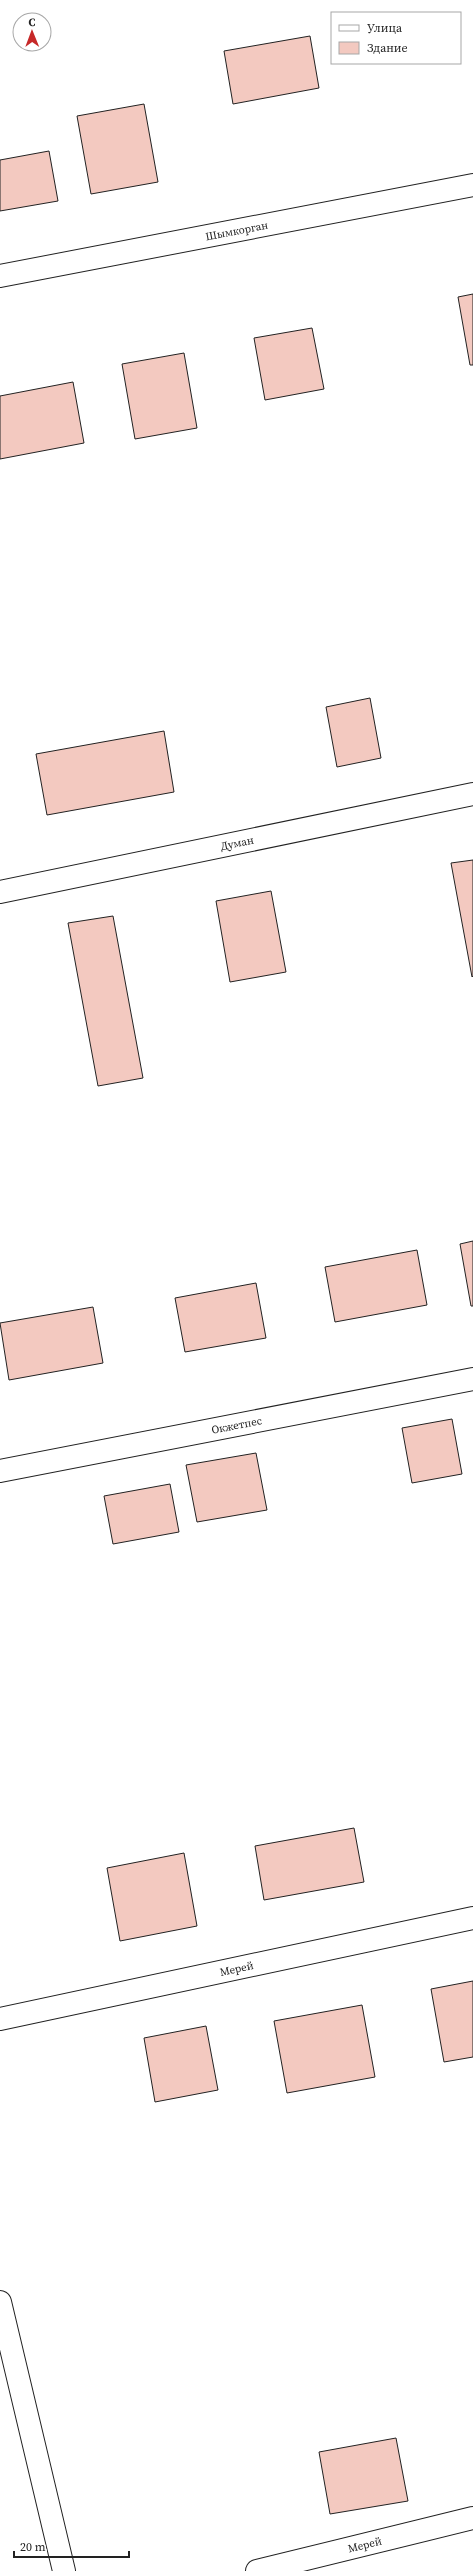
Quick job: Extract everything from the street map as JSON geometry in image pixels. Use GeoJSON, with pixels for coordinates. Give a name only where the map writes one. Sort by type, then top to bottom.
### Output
{"type":"FeatureCollection","features":[{"type":"Feature","properties":{"kind":"street","name":"Шымкорган"},"geometry":{"type":"LineString","coordinates":[[0,276],[473,185]]}},
{"type":"Feature","properties":{"kind":"street","name":"Думан"},"geometry":{"type":"LineString","coordinates":[[0,892],[473,794]]}},
{"type":"Feature","properties":{"kind":"street","name":"Окжетпес"},"geometry":{"type":"LineString","coordinates":[[0,1471],[473,1379]]}},
{"type":"Feature","properties":{"kind":"street","name":"Мерей"},"geometry":{"type":"LineString","coordinates":[[0,2019],[473,1918]]}},
{"type":"Feature","properties":{"kind":"street"},"geometry":{"type":"LineString","coordinates":[[0,2302],[64,2571]]}},
{"type":"Feature","properties":{"kind":"street","name":"Мерей"},"geometry":{"type":"LineString","coordinates":[[257,2571],[473,2518]]}},
{"type":"Feature","properties":{"kind":"building"},"geometry":{"type":"Polygon","coordinates":[[[310,36],[319,88],[233,104],[224,51],[310,36]]]}},
{"type":"Feature","properties":{"kind":"building"},"geometry":{"type":"Polygon","coordinates":[[[144,104],[158,182],[91,194],[77,116],[144,104]]]}},
{"type":"Feature","properties":{"kind":"building"},"geometry":{"type":"Polygon","coordinates":[[[49,151],[58,201],[0,211],[0,160],[49,151]]]}},
{"type":"Feature","properties":{"kind":"building"},"geometry":{"type":"Polygon","coordinates":[[[473,294],[473,365],[470,365],[458,297],[473,294]]]}},
{"type":"Feature","properties":{"kind":"building"},"geometry":{"type":"Polygon","coordinates":[[[312,328],[324,389],[265,400],[254,338],[312,328]]]}},
{"type":"Feature","properties":{"kind":"building"},"geometry":{"type":"Polygon","coordinates":[[[184,353],[197,428],[135,439],[122,364],[184,353]]]}},
{"type":"Feature","properties":{"kind":"building"},"geometry":{"type":"Polygon","coordinates":[[[73,382],[84,443],[0,459],[0,396],[73,382]]]}},
{"type":"Feature","properties":{"kind":"building"},"geometry":{"type":"Polygon","coordinates":[[[370,698],[381,758],[337,767],[326,707],[370,698]]]}},
{"type":"Feature","properties":{"kind":"building"},"geometry":{"type":"Polygon","coordinates":[[[164,731],[174,792],[47,815],[36,754],[164,731]]]}},
{"type":"Feature","properties":{"kind":"building"},"geometry":{"type":"Polygon","coordinates":[[[473,860],[473,976],[472,977],[451,863],[473,860]]]}},
{"type":"Feature","properties":{"kind":"building"},"geometry":{"type":"Polygon","coordinates":[[[271,891],[286,972],[230,982],[216,901],[271,891]]]}},
{"type":"Feature","properties":{"kind":"building"},"geometry":{"type":"Polygon","coordinates":[[[113,916],[143,1078],[98,1086],[68,923],[113,916]]]}},
{"type":"Feature","properties":{"kind":"building"},"geometry":{"type":"Polygon","coordinates":[[[473,1241],[473,1306],[471,1306],[460,1244],[473,1241]]]}},
{"type":"Feature","properties":{"kind":"building"},"geometry":{"type":"Polygon","coordinates":[[[417,1250],[427,1305],[335,1322],[325,1267],[417,1250]]]}},
{"type":"Feature","properties":{"kind":"building"},"geometry":{"type":"Polygon","coordinates":[[[256,1283],[266,1338],[185,1352],[175,1298],[256,1283]]]}},
{"type":"Feature","properties":{"kind":"building"},"geometry":{"type":"Polygon","coordinates":[[[93,1307],[103,1363],[9,1380],[0,1323],[93,1307]]]}},
{"type":"Feature","properties":{"kind":"building"},"geometry":{"type":"Polygon","coordinates":[[[452,1419],[462,1474],[412,1483],[402,1428],[452,1419]]]}},
{"type":"Feature","properties":{"kind":"building"},"geometry":{"type":"Polygon","coordinates":[[[256,1453],[267,1510],[197,1522],[186,1465],[256,1453]]]}},
{"type":"Feature","properties":{"kind":"building"},"geometry":{"type":"Polygon","coordinates":[[[170,1484],[179,1532],[113,1544],[104,1496],[170,1484]]]}},
{"type":"Feature","properties":{"kind":"building"},"geometry":{"type":"Polygon","coordinates":[[[354,1828],[364,1882],[264,1900],[255,1846],[354,1828]]]}},
{"type":"Feature","properties":{"kind":"building"},"geometry":{"type":"Polygon","coordinates":[[[184,1853],[197,1926],[120,1941],[107,1868],[184,1853]]]}},
{"type":"Feature","properties":{"kind":"building"},"geometry":{"type":"Polygon","coordinates":[[[473,1981],[473,2057],[444,2062],[431,1989],[473,1981]]]}},
{"type":"Feature","properties":{"kind":"building"},"geometry":{"type":"Polygon","coordinates":[[[362,2005],[375,2077],[287,2093],[274,2021],[362,2005]]]}},
{"type":"Feature","properties":{"kind":"building"},"geometry":{"type":"Polygon","coordinates":[[[206,2026],[218,2090],[155,2102],[144,2038],[206,2026]]]}},
{"type":"Feature","properties":{"kind":"building"},"geometry":{"type":"Polygon","coordinates":[[[396,2438],[408,2501],[330,2514],[319,2452],[396,2438]]]}}]}
